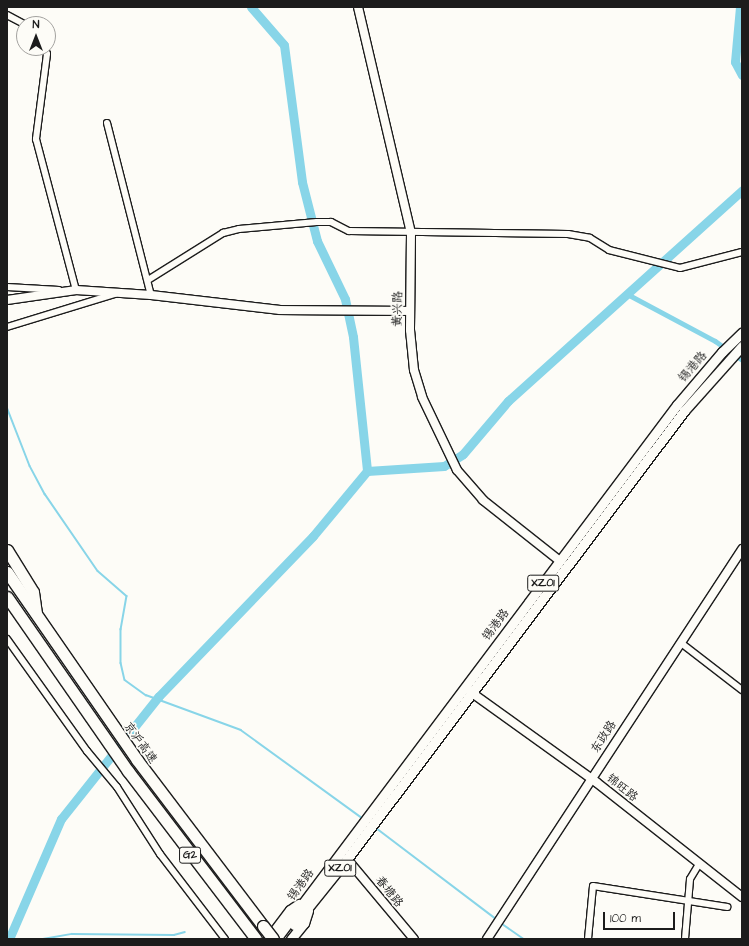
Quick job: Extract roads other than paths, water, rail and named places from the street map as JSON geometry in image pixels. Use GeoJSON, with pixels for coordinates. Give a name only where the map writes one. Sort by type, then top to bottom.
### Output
{"type":"FeatureCollection","features":[{"type":"Feature","properties":{"kind":"highway","name":"京沪高速"},"geometry":{"type":"LineString","coordinates":[[7,550],[33,592],[37,617],[137,760],[263,926],[275,939]]}},
{"type":"Feature","properties":{"kind":"highway"},"geometry":{"type":"LineString","coordinates":[[7,572],[37,617]]}},
{"type":"Feature","properties":{"kind":"highway","name":"G2"},"geometry":{"type":"LineString","coordinates":[[7,597],[103,737],[255,938]]}},
{"type":"Feature","properties":{"kind":"main road","name":"锡港路"},"geometry":{"type":"LineString","coordinates":[[468,690],[560,560],[677,405],[725,355],[736,347],[742,333]]}},
{"type":"Feature","properties":{"kind":"main road","name":"锡港路"},"geometry":{"type":"LineString","coordinates":[[283,939],[307,903],[368,822],[684,411],[725,355]]}},
{"type":"Feature","properties":{"kind":"main road","name":"锡港路"},"geometry":{"type":"LineString","coordinates":[[275,939],[345,861],[368,822]]}},
{"type":"Feature","properties":{"kind":"main road"},"geometry":{"type":"LineString","coordinates":[[268,939],[290,910],[307,903]]}},
{"type":"Feature","properties":{"kind":"main road"},"geometry":{"type":"LineString","coordinates":[[291,939],[304,922],[307,903]]}},
{"type":"Feature","properties":{"kind":"street","name":"黄兴路"},"geometry":{"type":"LineString","coordinates":[[358,7],[411,233],[410,311],[414,370],[422,397],[457,470],[483,500],[560,560]]}},
{"type":"Feature","properties":{"kind":"street"},"geometry":{"type":"LineString","coordinates":[[7,15],[16,20]]}},
{"type":"Feature","properties":{"kind":"street"},"geometry":{"type":"LineString","coordinates":[[47,56],[36,139],[76,290]]}},
{"type":"Feature","properties":{"kind":"street"},"geometry":{"type":"LineString","coordinates":[[106,123],[152,295]]}},
{"type":"Feature","properties":{"kind":"street"},"geometry":{"type":"LineString","coordinates":[[148,280],[223,233],[239,229],[308,222],[331,222],[349,231],[568,234],[590,238],[609,250],[680,268],[742,252]]}},
{"type":"Feature","properties":{"kind":"street"},"geometry":{"type":"LineString","coordinates":[[7,287],[62,291]]}},
{"type":"Feature","properties":{"kind":"street"},"geometry":{"type":"LineString","coordinates":[[7,300],[76,290],[152,295],[280,310],[410,311]]}},
{"type":"Feature","properties":{"kind":"street"},"geometry":{"type":"LineString","coordinates":[[7,327],[117,293]]}},
{"type":"Feature","properties":{"kind":"street","name":"东政路"},"geometry":{"type":"LineString","coordinates":[[487,939],[501,922],[594,781],[683,644],[742,549]]}},
{"type":"Feature","properties":{"kind":"street","name":"东政路"},"geometry":{"type":"LineString","coordinates":[[683,644],[742,558]]}},
{"type":"Feature","properties":{"kind":"street"},"geometry":{"type":"LineString","coordinates":[[7,639],[96,762],[108,776],[160,854],[225,939]]}},
{"type":"Feature","properties":{"kind":"street"},"geometry":{"type":"LineString","coordinates":[[683,644],[742,690]]}},
{"type":"Feature","properties":{"kind":"street","name":"锦旺路"},"geometry":{"type":"LineString","coordinates":[[468,690],[594,781],[742,896]]}},
{"type":"Feature","properties":{"kind":"street","name":"春塘路"},"geometry":{"type":"LineString","coordinates":[[345,861],[407,939]]}},
{"type":"Feature","properties":{"kind":"street","name":"春塘路"},"geometry":{"type":"LineString","coordinates":[[345,861],[414,939]]}},
{"type":"Feature","properties":{"kind":"street"},"geometry":{"type":"LineString","coordinates":[[685,939],[690,879],[699,864]]}},
{"type":"Feature","properties":{"kind":"street"},"geometry":{"type":"LineString","coordinates":[[588,939],[593,886],[727,907]]}},
{"type":"Feature","properties":{"kind":"street","name":"东政路"},"geometry":{"type":"LineString","coordinates":[[493,939],[501,922]]}},
{"type":"Feature","properties":{"kind":"waterway"},"geometry":{"type":"LineString","coordinates":[[251,7],[284,45],[302,182],[317,241],[345,299],[353,337],[367,471]]}},
{"type":"Feature","properties":{"kind":"waterway"},"geometry":{"type":"LineString","coordinates":[[740,7],[735,62],[742,75]]}},
{"type":"Feature","properties":{"kind":"waterway"},"geometry":{"type":"LineString","coordinates":[[9,939],[61,819],[159,696],[313,536],[367,471],[444,466],[463,454],[508,401],[742,190]]}},
{"type":"Feature","properties":{"kind":"waterway"},"geometry":{"type":"LineString","coordinates":[[627,294],[715,341],[742,360]]}},
{"type":"Feature","properties":{"kind":"waterway"},"geometry":{"type":"LineString","coordinates":[[7,407],[30,466],[45,494],[98,571],[127,596],[121,629],[121,663],[125,680],[146,695],[241,730],[362,818]]}},
{"type":"Feature","properties":{"kind":"waterway"},"geometry":{"type":"LineString","coordinates":[[375,827],[496,919]]}},
{"type":"Feature","properties":{"kind":"waterway"},"geometry":{"type":"LineString","coordinates":[[501,923],[524,939]]}},
{"type":"Feature","properties":{"kind":"waterway"},"geometry":{"type":"LineString","coordinates":[[43,939],[72,934],[174,935],[185,932]]}}]}
